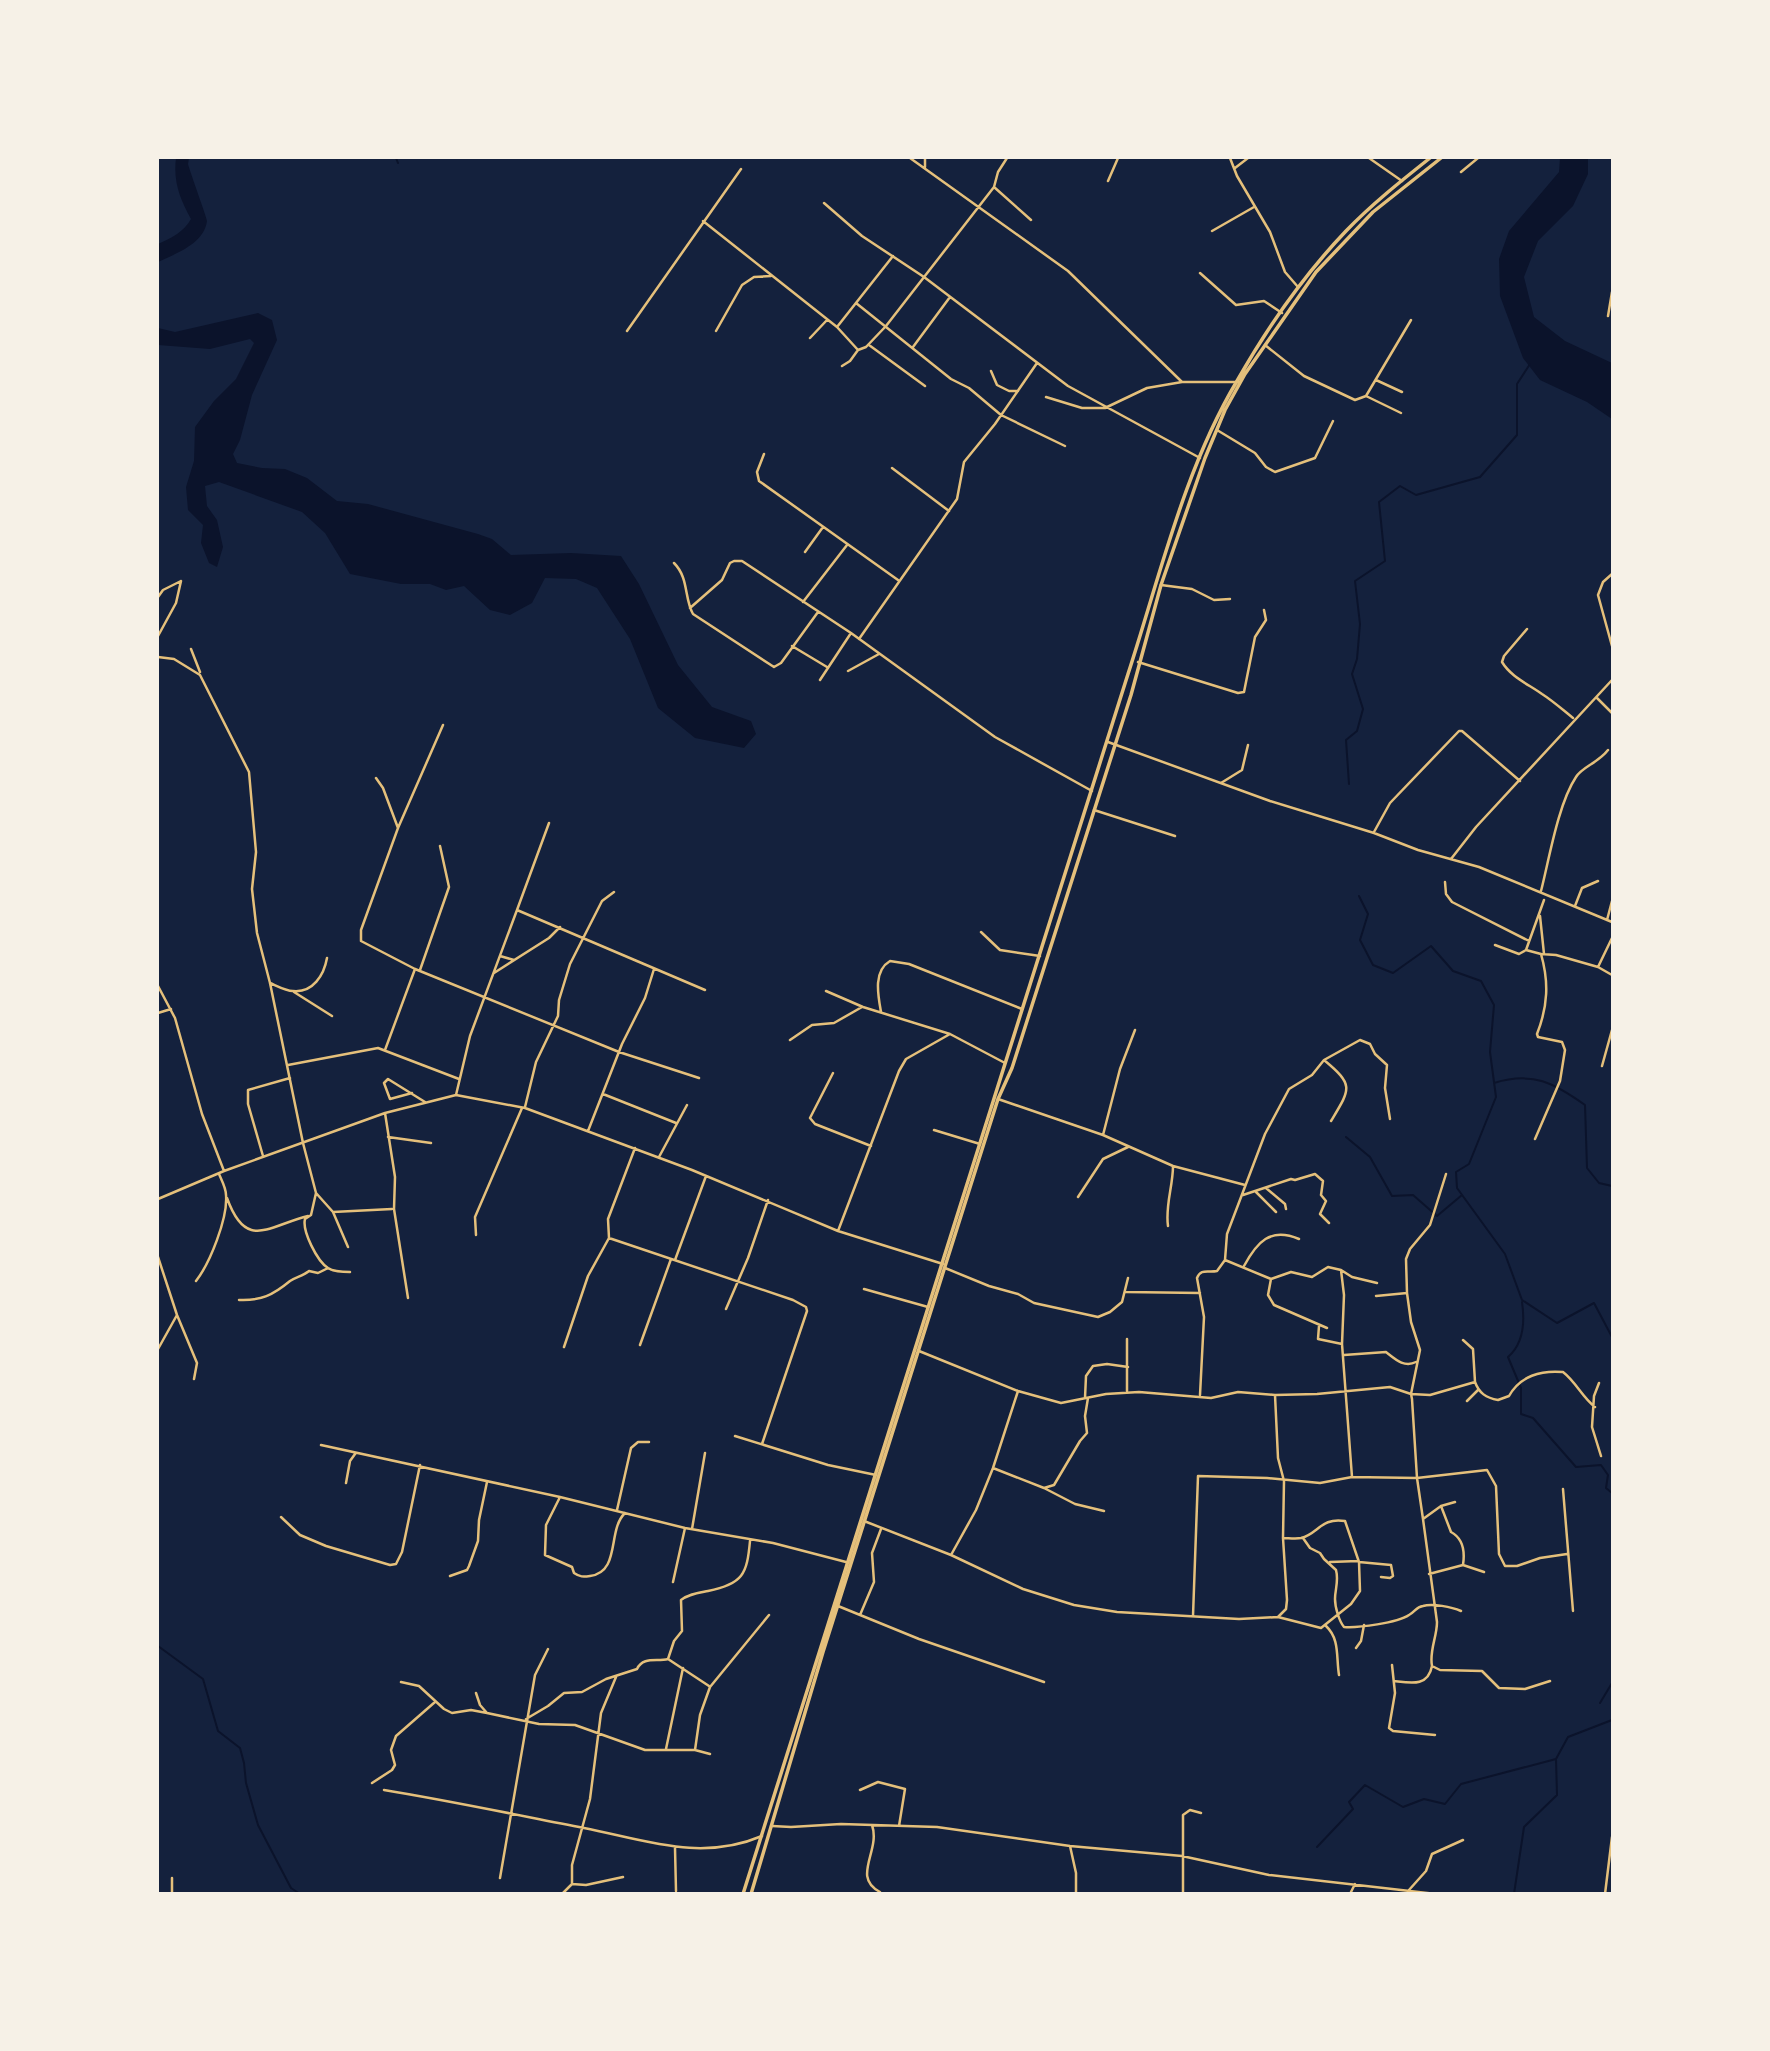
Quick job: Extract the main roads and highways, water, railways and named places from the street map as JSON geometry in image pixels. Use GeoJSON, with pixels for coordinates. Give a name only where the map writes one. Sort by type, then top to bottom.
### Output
{"type":"FeatureCollection","features":[{"type":"Feature","properties":{"kind":"main road"},"geometry":{"type":"LineString","coordinates":[[751,1894],[1005,1063],[1177,520],[1200,458],[1238,383],[1299,288],[1345,232],[1430,158]]}},
{"type":"Feature","properties":{"kind":"main road"},"geometry":{"type":"LineString","coordinates":[[743,1894],[928,1307],[998,1099],[1012,1068],[1131,695],[1161,585],[1205,458],[1238,383],[1304,287],[1373,212],[1441,158]]}},
{"type":"Feature","properties":{"kind":"water"},"geometry":{"type":"Polygon","coordinates":[[[176,158],[189,158],[188,164],[207,221],[205,229],[195,242],[158,262],[158,244],[181,231],[191,219],[178,190],[176,158]]]}},
{"type":"Feature","properties":{"kind":"water"},"geometry":{"type":"Polygon","coordinates":[[[1560,158],[1588,158],[1588,174],[1573,206],[1538,241],[1524,277],[1534,317],[1565,341],[1612,363],[1612,419],[1587,402],[1540,380],[1523,358],[1500,296],[1499,259],[1509,231],[1559,172],[1560,158]]]}},
{"type":"Feature","properties":{"kind":"water"},"geometry":{"type":"Polygon","coordinates":[[[258,313],[272,320],[277,340],[252,395],[240,440],[233,454],[237,463],[285,469],[307,478],[337,501],[368,504],[478,534],[492,539],[511,555],[571,553],[621,556],[639,584],[678,665],[712,707],[751,721],[756,734],[744,748],[695,738],[658,708],[630,639],[597,588],[576,579],[545,578],[532,603],[510,615],[490,610],[464,586],[446,590],[430,584],[401,584],[350,574],[325,533],[302,512],[219,482],[205,486],[207,506],[217,520],[223,547],[217,567],[209,563],[201,543],[203,525],[188,510],[186,487],[194,461],[195,427],[214,401],[236,379],[254,343],[250,339],[210,349],[158,345],[158,328],[175,332],[258,313]]]}},
{"type":"Feature","properties":{"kind":"waterway"},"geometry":{"type":"LineString","coordinates":[[396,158],[398,163]]}},
{"type":"Feature","properties":{"kind":"waterway"},"geometry":{"type":"LineString","coordinates":[[1349,784],[1346,740],[1357,731],[1363,709],[1352,674],[1357,659],[1360,624],[1355,581],[1385,561],[1379,502],[1400,486],[1416,495],[1480,477],[1517,435],[1517,384],[1530,364]]}},
{"type":"Feature","properties":{"kind":"waterway"},"geometry":{"type":"LineString","coordinates":[[1359,896],[1368,914],[1360,940],[1373,965],[1393,973],[1431,946],[1453,971],[1481,981],[1494,1005],[1490,1052],[1496,1097],[1469,1164],[1456,1172],[1457,1188],[1505,1254],[1522,1300],[1557,1323],[1594,1303],[1612,1337]]}},
{"type":"Feature","properties":{"kind":"waterway"},"geometry":{"type":"LineString","coordinates":[[1494,1083],[1520,1078],[1542,1081],[1585,1105],[1587,1168],[1599,1183],[1612,1186]]}},
{"type":"Feature","properties":{"kind":"waterway"},"geometry":{"type":"LineString","coordinates":[[1346,1137],[1370,1157],[1392,1196],[1413,1195],[1437,1216],[1462,1195]]}},
{"type":"Feature","properties":{"kind":"waterway"},"geometry":{"type":"LineString","coordinates":[[1522,1302],[1522,1332],[1517,1346],[1508,1357],[1521,1388],[1521,1414],[1533,1418],[1576,1467],[1601,1465],[1608,1475],[1606,1488],[1612,1493]]}},
{"type":"Feature","properties":{"kind":"waterway"},"geometry":{"type":"LineString","coordinates":[[158,1646],[203,1679],[218,1731],[240,1748],[246,1783],[258,1825],[291,1888],[300,1894]]}},
{"type":"Feature","properties":{"kind":"waterway"},"geometry":{"type":"LineString","coordinates":[[1600,1703],[1612,1683]]}},
{"type":"Feature","properties":{"kind":"waterway"},"geometry":{"type":"LineString","coordinates":[[1317,1847],[1353,1809],[1349,1802],[1365,1785],[1403,1807],[1424,1799],[1445,1804],[1461,1784],[1556,1759],[1568,1737],[1612,1720]]}},
{"type":"Feature","properties":{"kind":"waterway"},"geometry":{"type":"LineString","coordinates":[[1514,1894],[1524,1827],[1557,1795],[1556,1759]]}}]}
